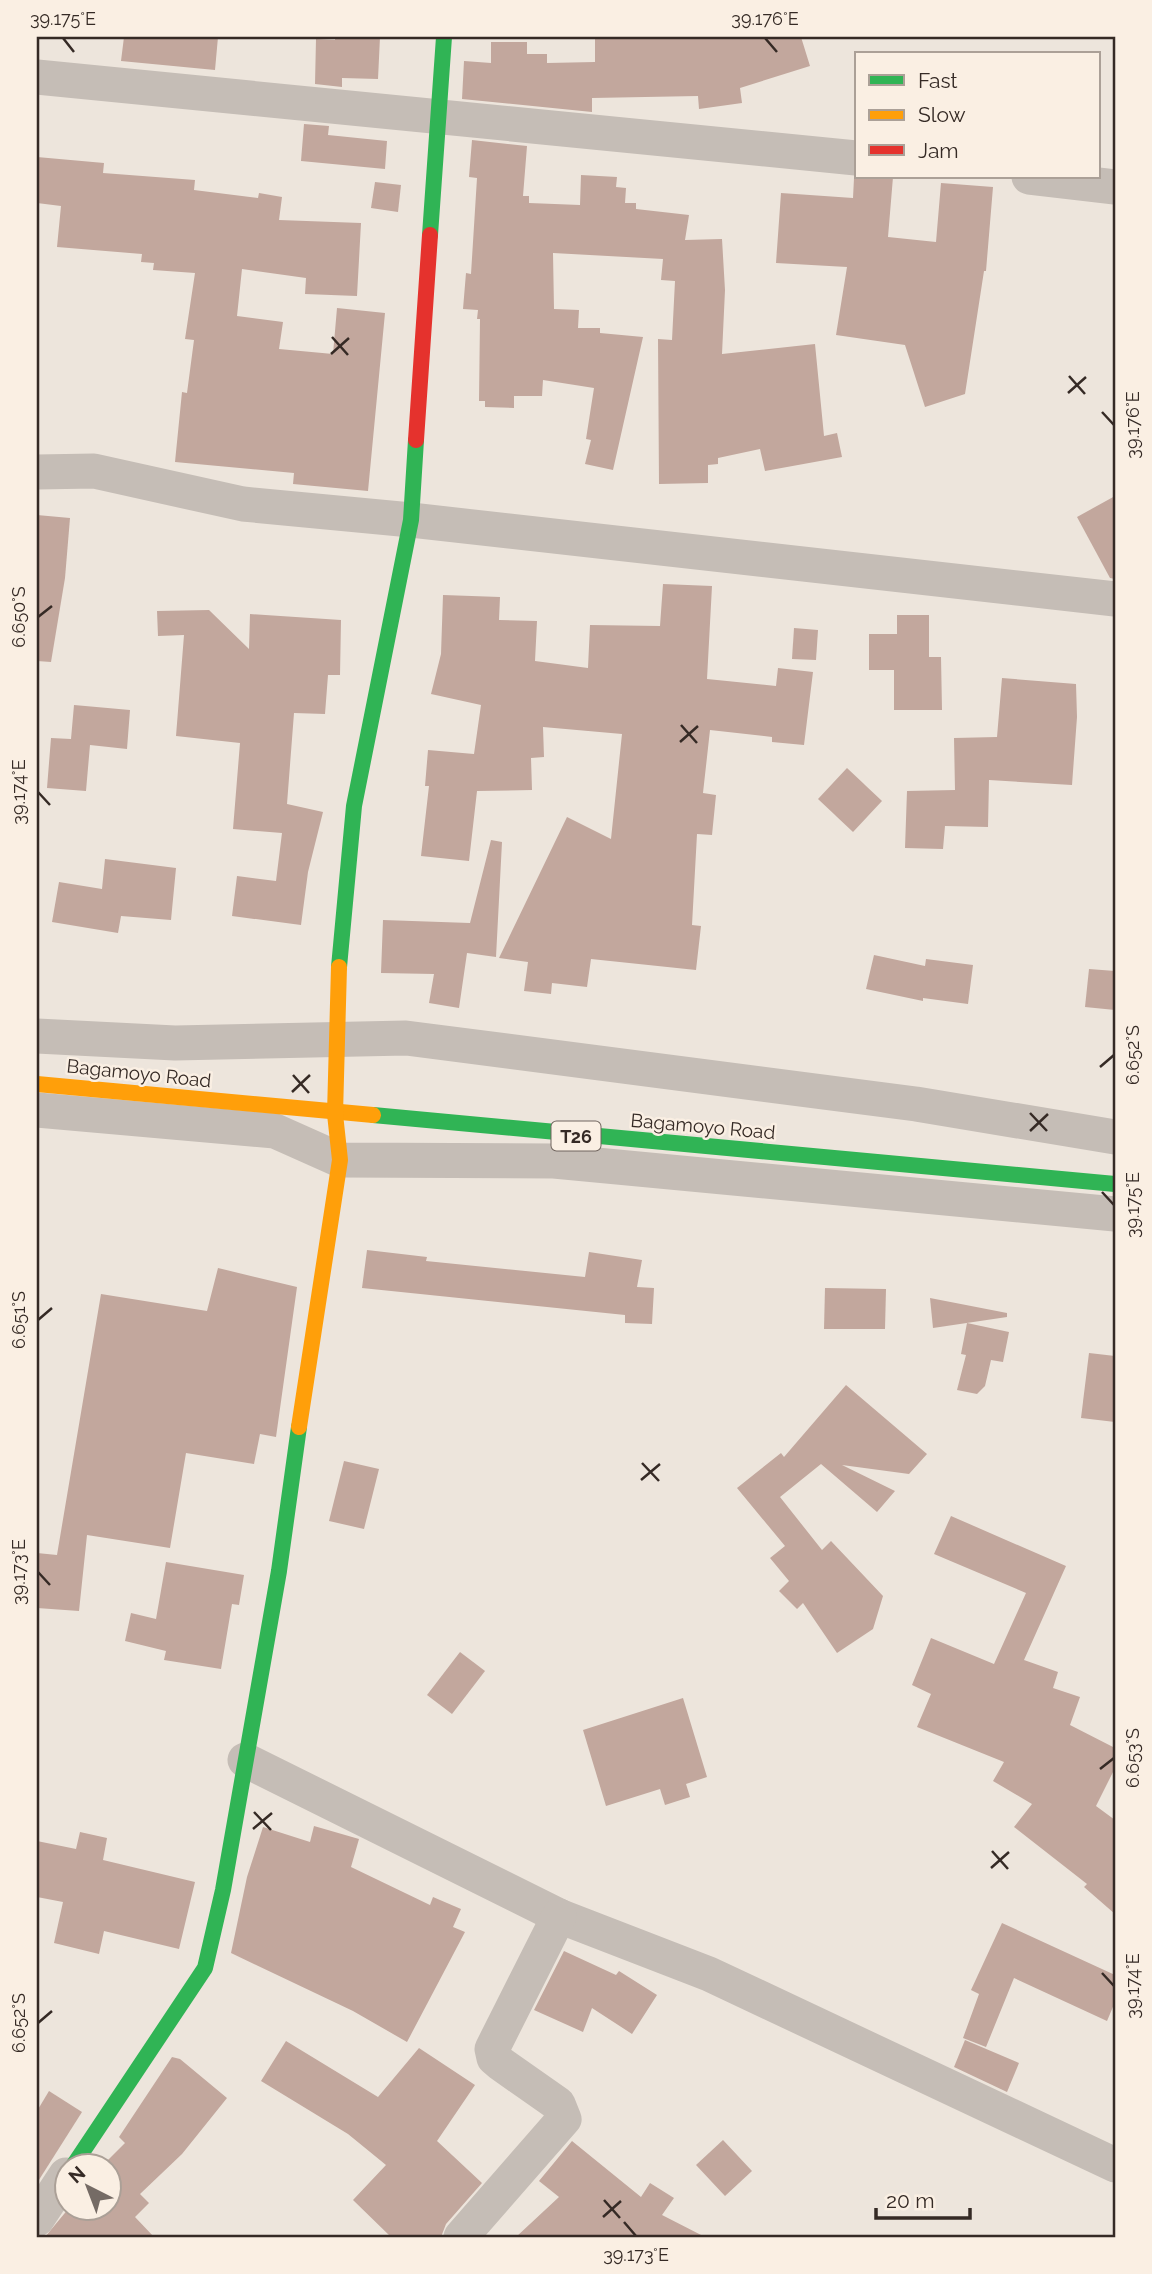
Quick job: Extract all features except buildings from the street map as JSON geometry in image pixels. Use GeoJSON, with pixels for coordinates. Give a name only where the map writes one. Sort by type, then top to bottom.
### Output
{"type":"FeatureCollection","features":[{"type":"Feature","properties":{"kind":"main road"},"geometry":{"type":"LineString","coordinates":[[82,2152],[205,1968],[223,1890],[279,1571],[323,1257],[340,1160],[335,1114],[339,1038],[339,943],[354,806],[411,520],[441,117],[444,37]]}},
{"type":"Feature","properties":{"kind":"main road","name":"Bagamoyo Road"},"geometry":{"type":"LineString","coordinates":[[37,1084],[335,1114],[1115,1184]]}},
{"type":"Feature","properties":{"kind":"street"},"geometry":{"type":"LineString","coordinates":[[37,77],[855,158]]}},
{"type":"Feature","properties":{"kind":"street"},"geometry":{"type":"LineString","coordinates":[[1038,178],[1115,187]]}},
{"type":"Feature","properties":{"kind":"street"},"geometry":{"type":"LineString","coordinates":[[37,472],[94,471],[243,505],[411,520],[1115,599]]}},
{"type":"Feature","properties":{"kind":"street"},"geometry":{"type":"LineString","coordinates":[[37,1036],[175,1043],[406,1038],[916,1104],[1115,1137]]}},
{"type":"Feature","properties":{"kind":"street"},"geometry":{"type":"LineString","coordinates":[[37,1110],[275,1131],[340,1160],[554,1161],[1115,1214]]}},
{"type":"Feature","properties":{"kind":"street"},"geometry":{"type":"LineString","coordinates":[[245,1760],[559,1916],[709,1974],[1115,2165]]}},
{"type":"Feature","properties":{"kind":"street"},"geometry":{"type":"LineString","coordinates":[[461,2237],[564,2119],[558,2104],[501,2064],[494,2058],[492,2049],[559,1916]]}},
{"type":"Feature","properties":{"kind":"street"},"geometry":{"type":"LineString","coordinates":[[37,2220],[52,2197]]}},
{"type":"Feature","properties":{"kind":"traffic: fast"},"geometry":{"type":"LineString","coordinates":[[430,235],[444,37]]}},
{"type":"Feature","properties":{"kind":"traffic: fast"},"geometry":{"type":"LineString","coordinates":[[339,967],[354,806],[411,520],[416,440]]}},
{"type":"Feature","properties":{"kind":"traffic: fast"},"geometry":{"type":"LineString","coordinates":[[373,1115],[1115,1184]]}},
{"type":"Feature","properties":{"kind":"traffic: fast"},"geometry":{"type":"LineString","coordinates":[[82,2152],[205,1968],[223,1890],[279,1571],[299,1427]]}},
{"type":"Feature","properties":{"kind":"traffic: slow"},"geometry":{"type":"LineString","coordinates":[[299,1427],[340,1160],[335,1114],[339,967]]}},
{"type":"Feature","properties":{"kind":"traffic: slow"},"geometry":{"type":"LineString","coordinates":[[37,1084],[373,1115]]}},
{"type":"Feature","properties":{"kind":"traffic: jam"},"geometry":{"type":"LineString","coordinates":[[416,440],[430,235]]}}]}
